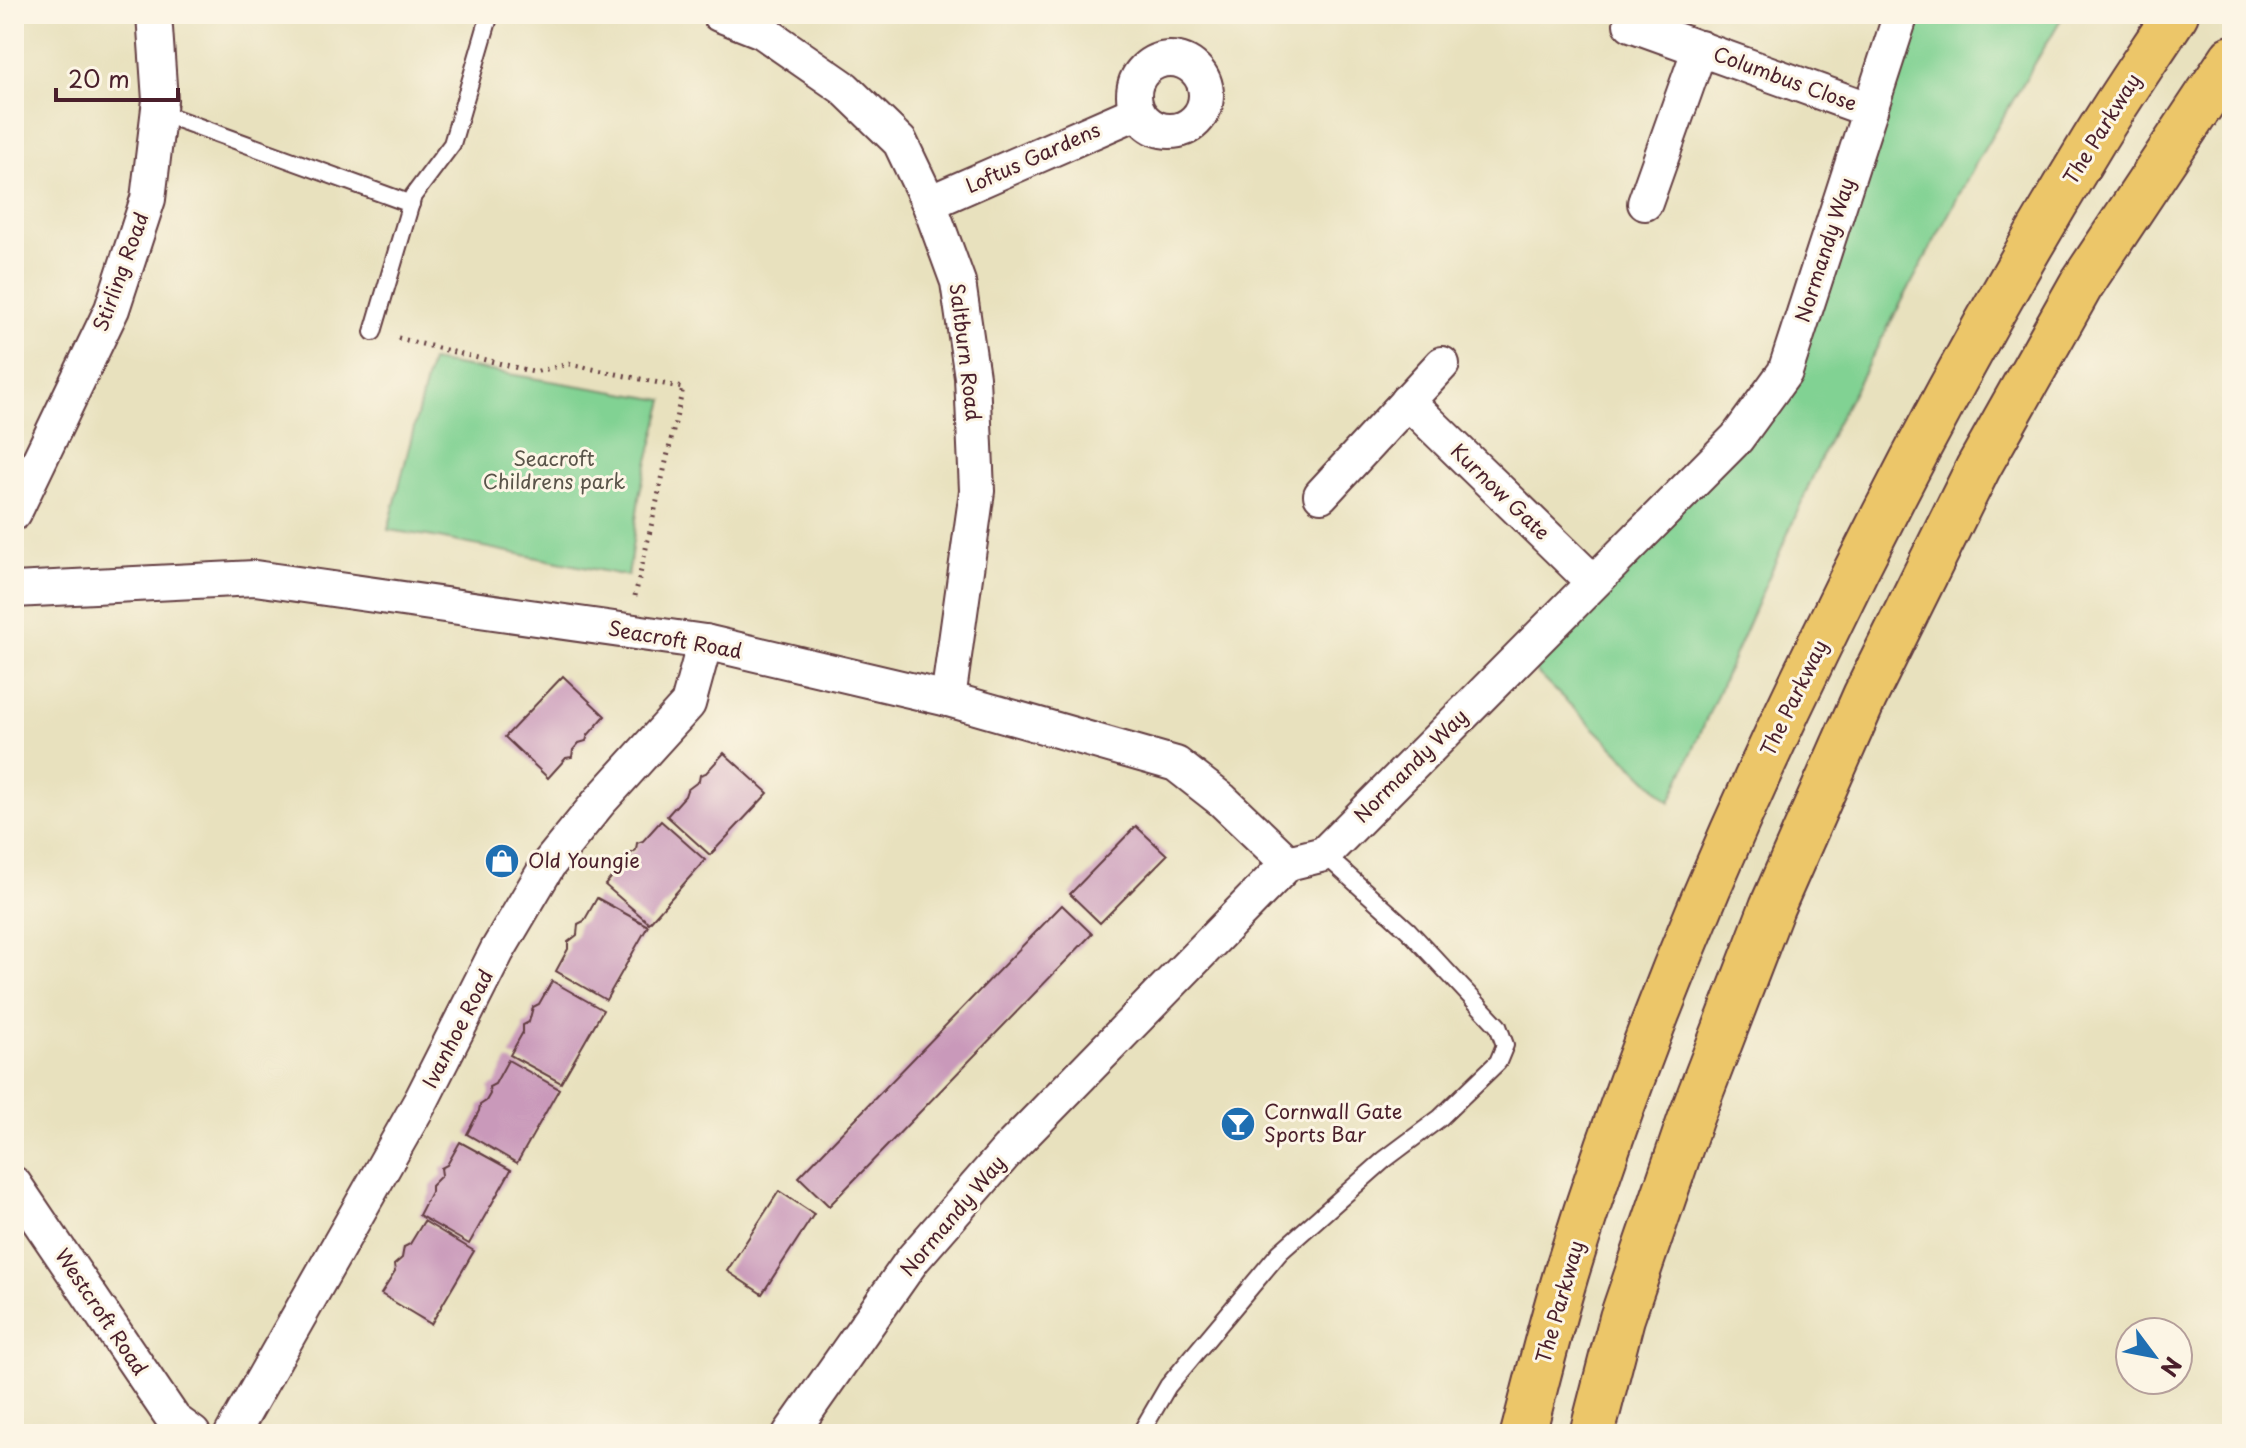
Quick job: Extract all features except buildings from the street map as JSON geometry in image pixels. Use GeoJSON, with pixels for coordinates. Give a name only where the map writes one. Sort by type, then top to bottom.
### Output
{"type":"FeatureCollection","features":[{"type":"Feature","properties":{"kind":"highway","name":"The Parkway"},"geometry":{"type":"LineString","coordinates":[[1523,1434],[1566,1275],[1628,1093],[1685,940],[1769,749],[1867,545],[2006,286],[2092,142],[2176,14]]}},
{"type":"Feature","properties":{"kind":"highway"},"geometry":{"type":"LineString","coordinates":[[1592,1434],[1622,1318],[1690,1120],[1772,907],[1865,696],[1978,468],[2081,285],[2232,58]]}},
{"type":"Feature","properties":{"kind":"street","name":"Stirling Road"},"geometry":{"type":"LineString","coordinates":[[14,513],[25,464],[112,309],[148,199],[158,112],[154,14]]}},
{"type":"Feature","properties":{"kind":"street","name":"Saltburn Road"},"geometry":{"type":"LineString","coordinates":[[719,14],[762,31],[844,88],[900,142],[929,203],[958,282],[972,377],[977,491],[948,699]]}},
{"type":"Feature","properties":{"kind":"street","name":"Normandy Way"},"geometry":{"type":"LineString","coordinates":[[1324,854],[1737,438],[1785,372],[1901,14]]}},
{"type":"Feature","properties":{"kind":"street","name":"Columbus Close"},"geometry":{"type":"LineString","coordinates":[[1631,24],[1870,110]]}},
{"type":"Feature","properties":{"kind":"street","name":"Columbus Close"},"geometry":{"type":"LineString","coordinates":[[1645,203],[1700,48]]}},
{"type":"Feature","properties":{"kind":"street","name":"Loftus Gardens"},"geometry":{"type":"LineString","coordinates":[[929,203],[1137,112]]}},
{"type":"Feature","properties":{"kind":"street"},"geometry":{"type":"LineString","coordinates":[[1321,495],[1442,364]]}},
{"type":"Feature","properties":{"kind":"street","name":"Kurnow Gate"},"geometry":{"type":"LineString","coordinates":[[1407,401],[1593,582]]}},
{"type":"Feature","properties":{"kind":"street","name":"Seacroft Road"},"geometry":{"type":"LineString","coordinates":[[14,590],[255,578],[705,642],[948,699],[1176,764],[1222,800],[1288,863]]}},
{"type":"Feature","properties":{"kind":"street","name":"Ivanhoe Road"},"geometry":{"type":"LineString","coordinates":[[232,1434],[422,1099],[497,951],[548,865],[599,802],[688,704],[705,642]]}},
{"type":"Feature","properties":{"kind":"street"},"geometry":{"type":"LineString","coordinates":[[1288,863],[1324,854]]}},
{"type":"Feature","properties":{"kind":"street","name":"Normandy Way"},"geometry":{"type":"LineString","coordinates":[[790,1434],[913,1259],[1008,1150],[1288,863]]}},
{"type":"Feature","properties":{"kind":"street","name":"Westcroft Road"},"geometry":{"type":"LineString","coordinates":[[14,1184],[174,1420],[193,1434]]}},
{"type":"Feature","properties":{"kind":"lane"},"geometry":{"type":"LineString","coordinates":[[373,332],[413,196],[452,144],[490,14]]}},
{"type":"Feature","properties":{"kind":"lane"},"geometry":{"type":"LineString","coordinates":[[158,112],[411,204]]}},
{"type":"Feature","properties":{"kind":"lane"},"geometry":{"type":"LineString","coordinates":[[1140,1434],[1168,1386],[1280,1252],[1384,1160],[1440,1118],[1498,1062],[1505,1045],[1498,1026],[1409,931],[1324,854]]}},
{"type":"Feature","properties":{"kind":"path"},"geometry":{"type":"LineString","coordinates":[[373,332],[534,372],[569,364],[683,388],[627,631]]}},
{"type":"Feature","properties":{"kind":"green space"},"geometry":{"type":"Polygon","coordinates":[[[1902,14],[2064,14],[1976,163],[1835,426],[1670,802],[1520,656],[1785,372],[1902,14]]]}},
{"type":"Feature","properties":{"kind":"green space","name":"Seacroft Childrens park"},"geometry":{"type":"Polygon","coordinates":[[[431,361],[664,400],[640,491],[628,576],[388,530],[431,361]]]}},
{"type":"Feature","properties":{"kind":"place","name":"Old Youngie"},"geometry":{"type":"Point","coordinates":[502,861]}},
{"type":"Feature","properties":{"kind":"place","name":"Cornwall Gate Sports Bar"},"geometry":{"type":"Point","coordinates":[1238,1124]}}]}
